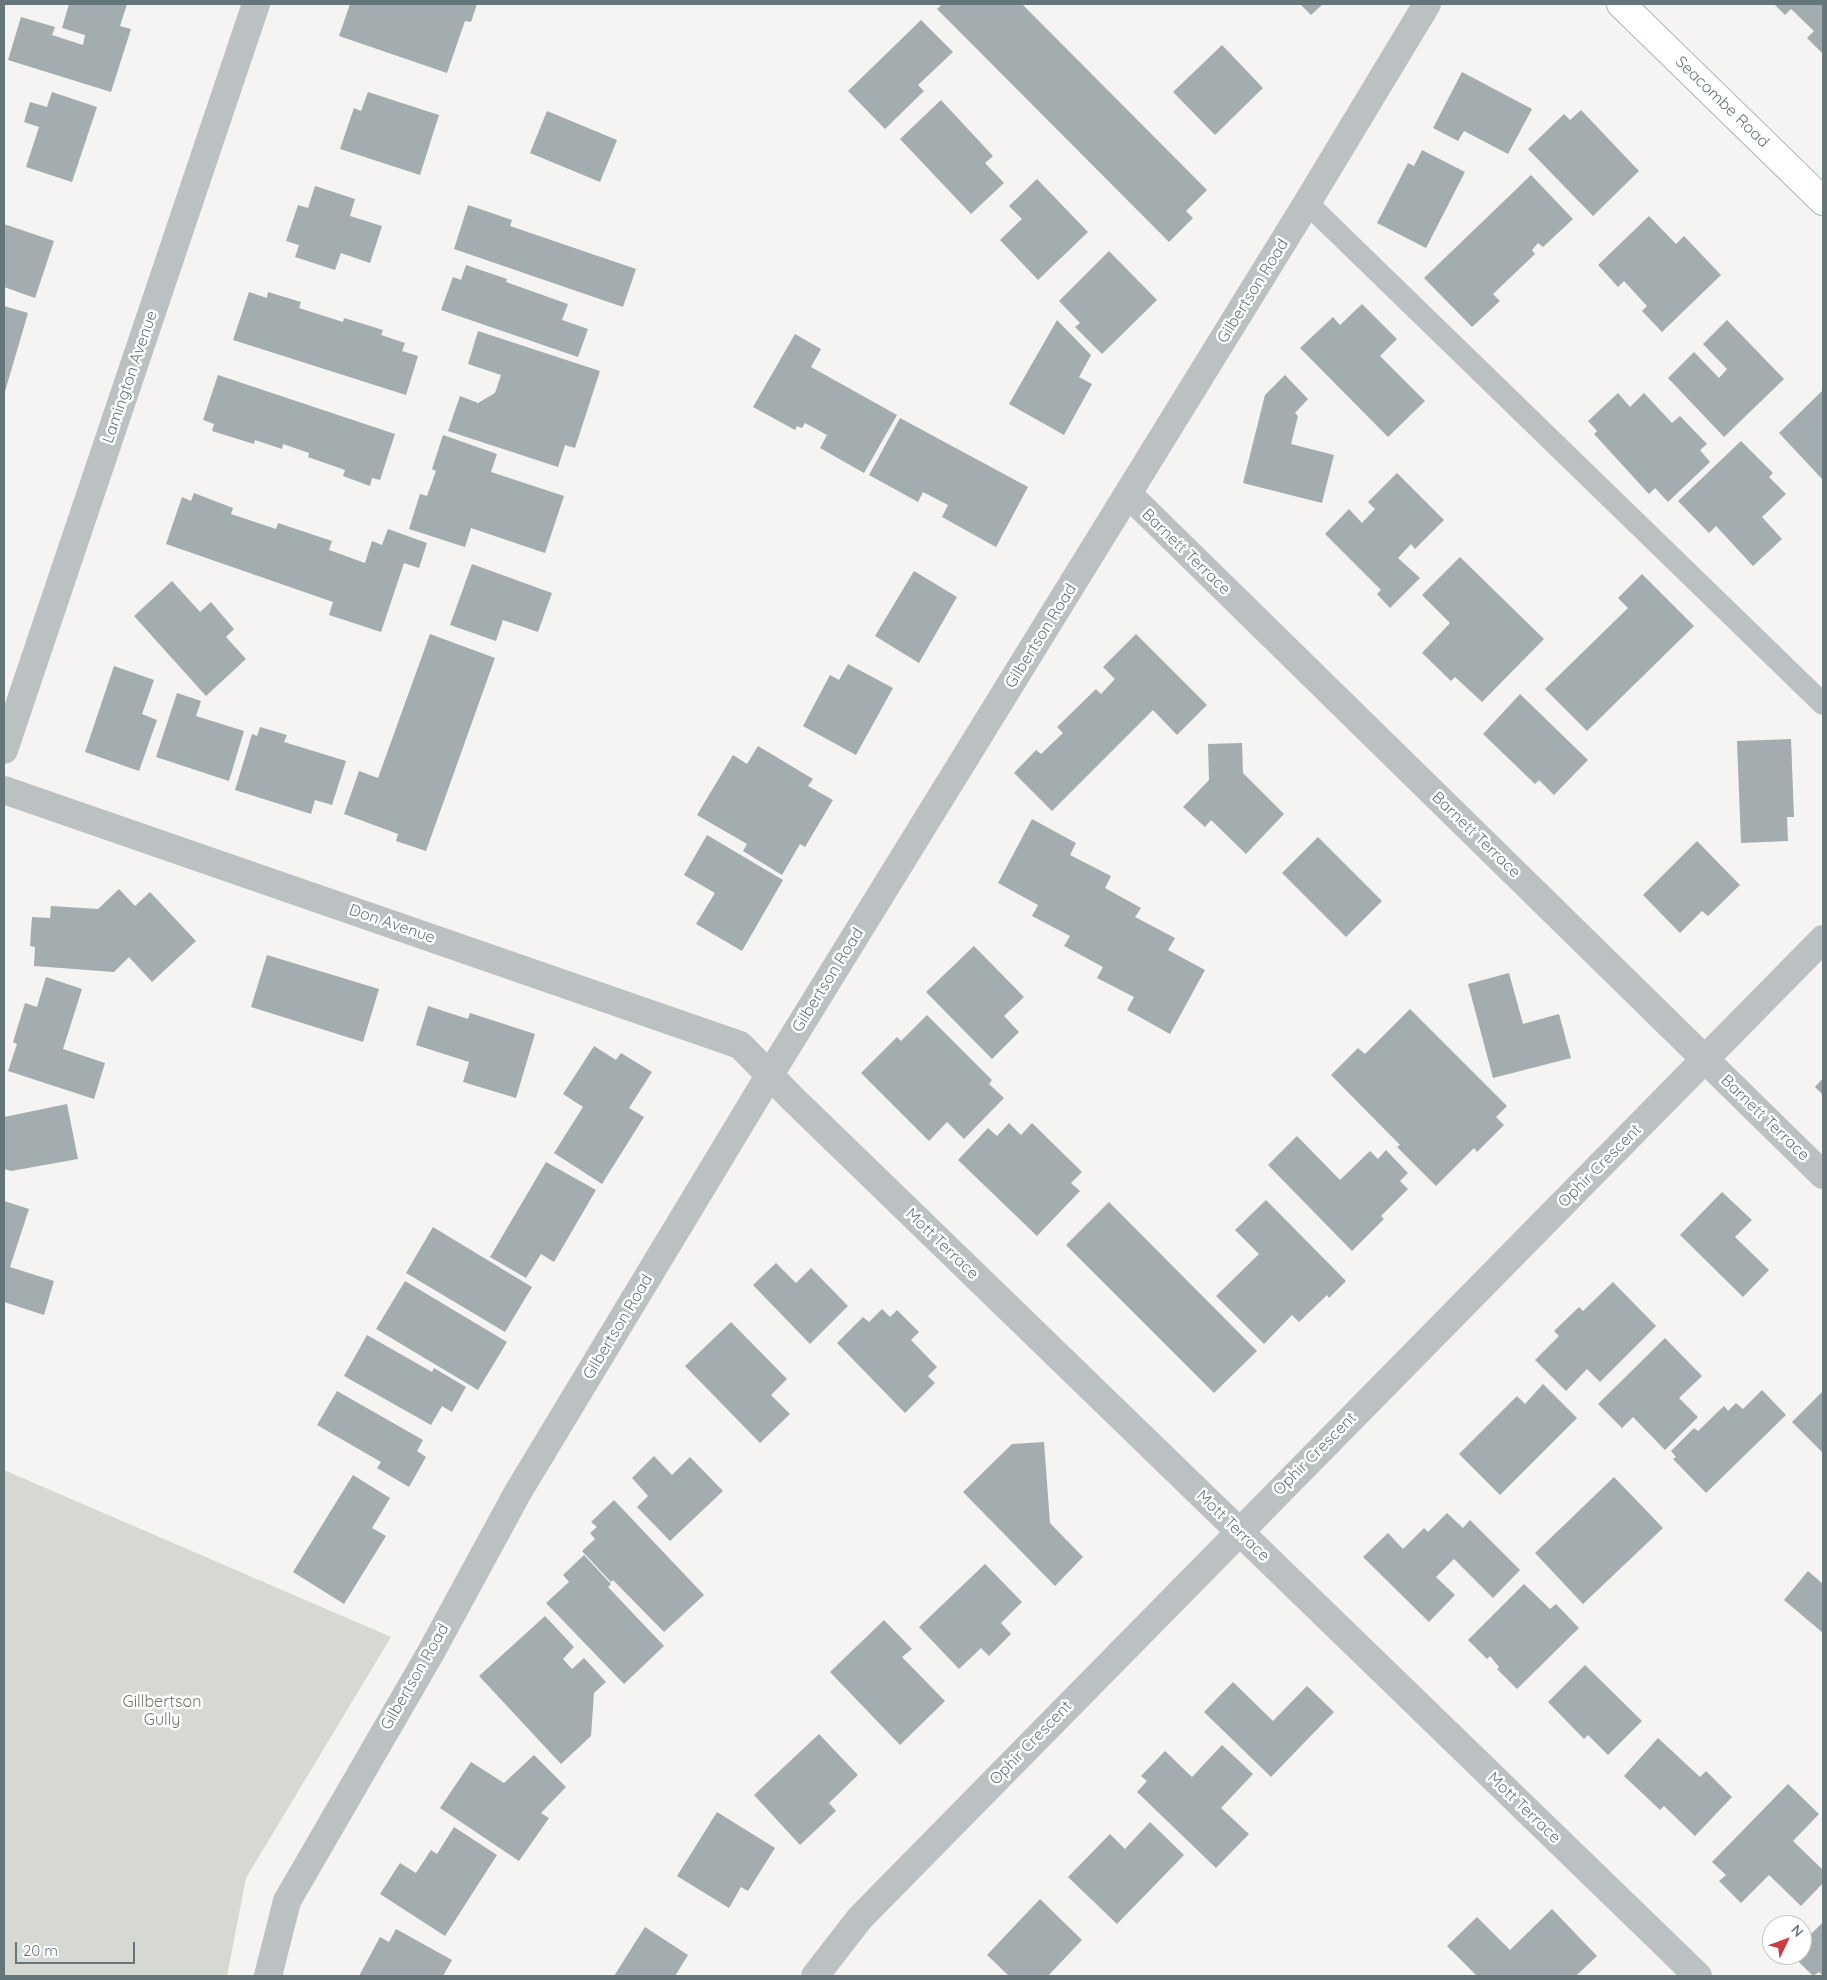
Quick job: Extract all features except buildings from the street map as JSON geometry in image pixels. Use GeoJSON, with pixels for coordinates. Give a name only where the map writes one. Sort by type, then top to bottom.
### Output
{"type":"FeatureCollection","features":[{"type":"Feature","properties":{"kind":"main road","name":"Seacombe Road"},"geometry":{"type":"LineString","coordinates":[[1621,4],[1823,201]]}},
{"type":"Feature","properties":{"kind":"street","name":"Lamington Avenue"},"geometry":{"type":"LineString","coordinates":[[4,750],[256,4]]}},
{"type":"Feature","properties":{"kind":"street","name":"Gilbertson Road"},"geometry":{"type":"LineString","coordinates":[[268,1976],[288,1901],[330,1824],[430,1654],[518,1492],[769,1076],[1307,203],[1427,4]]}},
{"type":"Feature","properties":{"kind":"street","name":"Barnett Terrace"},"geometry":{"type":"LineString","coordinates":[[1128,494],[1823,1175]]}},
{"type":"Feature","properties":{"kind":"street","name":"Don Avenue"},"geometry":{"type":"LineString","coordinates":[[4,790],[740,1045],[769,1076]]}},
{"type":"Feature","properties":{"kind":"street","name":"Ophir Crescent"},"geometry":{"type":"LineString","coordinates":[[815,1976],[860,1918],[1823,939]]}},
{"type":"Feature","properties":{"kind":"street","name":"Mott Terrace"},"geometry":{"type":"LineString","coordinates":[[769,1076],[1698,1976]]}},
{"type":"Feature","properties":{"kind":"lane"},"geometry":{"type":"LineString","coordinates":[[1307,203],[1823,704]]}},
{"type":"Feature","properties":{"kind":"green space","name":"Gillbertson Gully"},"geometry":{"type":"Polygon","coordinates":[[[4,1470],[391,1637],[246,1878],[227,1976],[4,1976],[4,1470]]]}}]}
